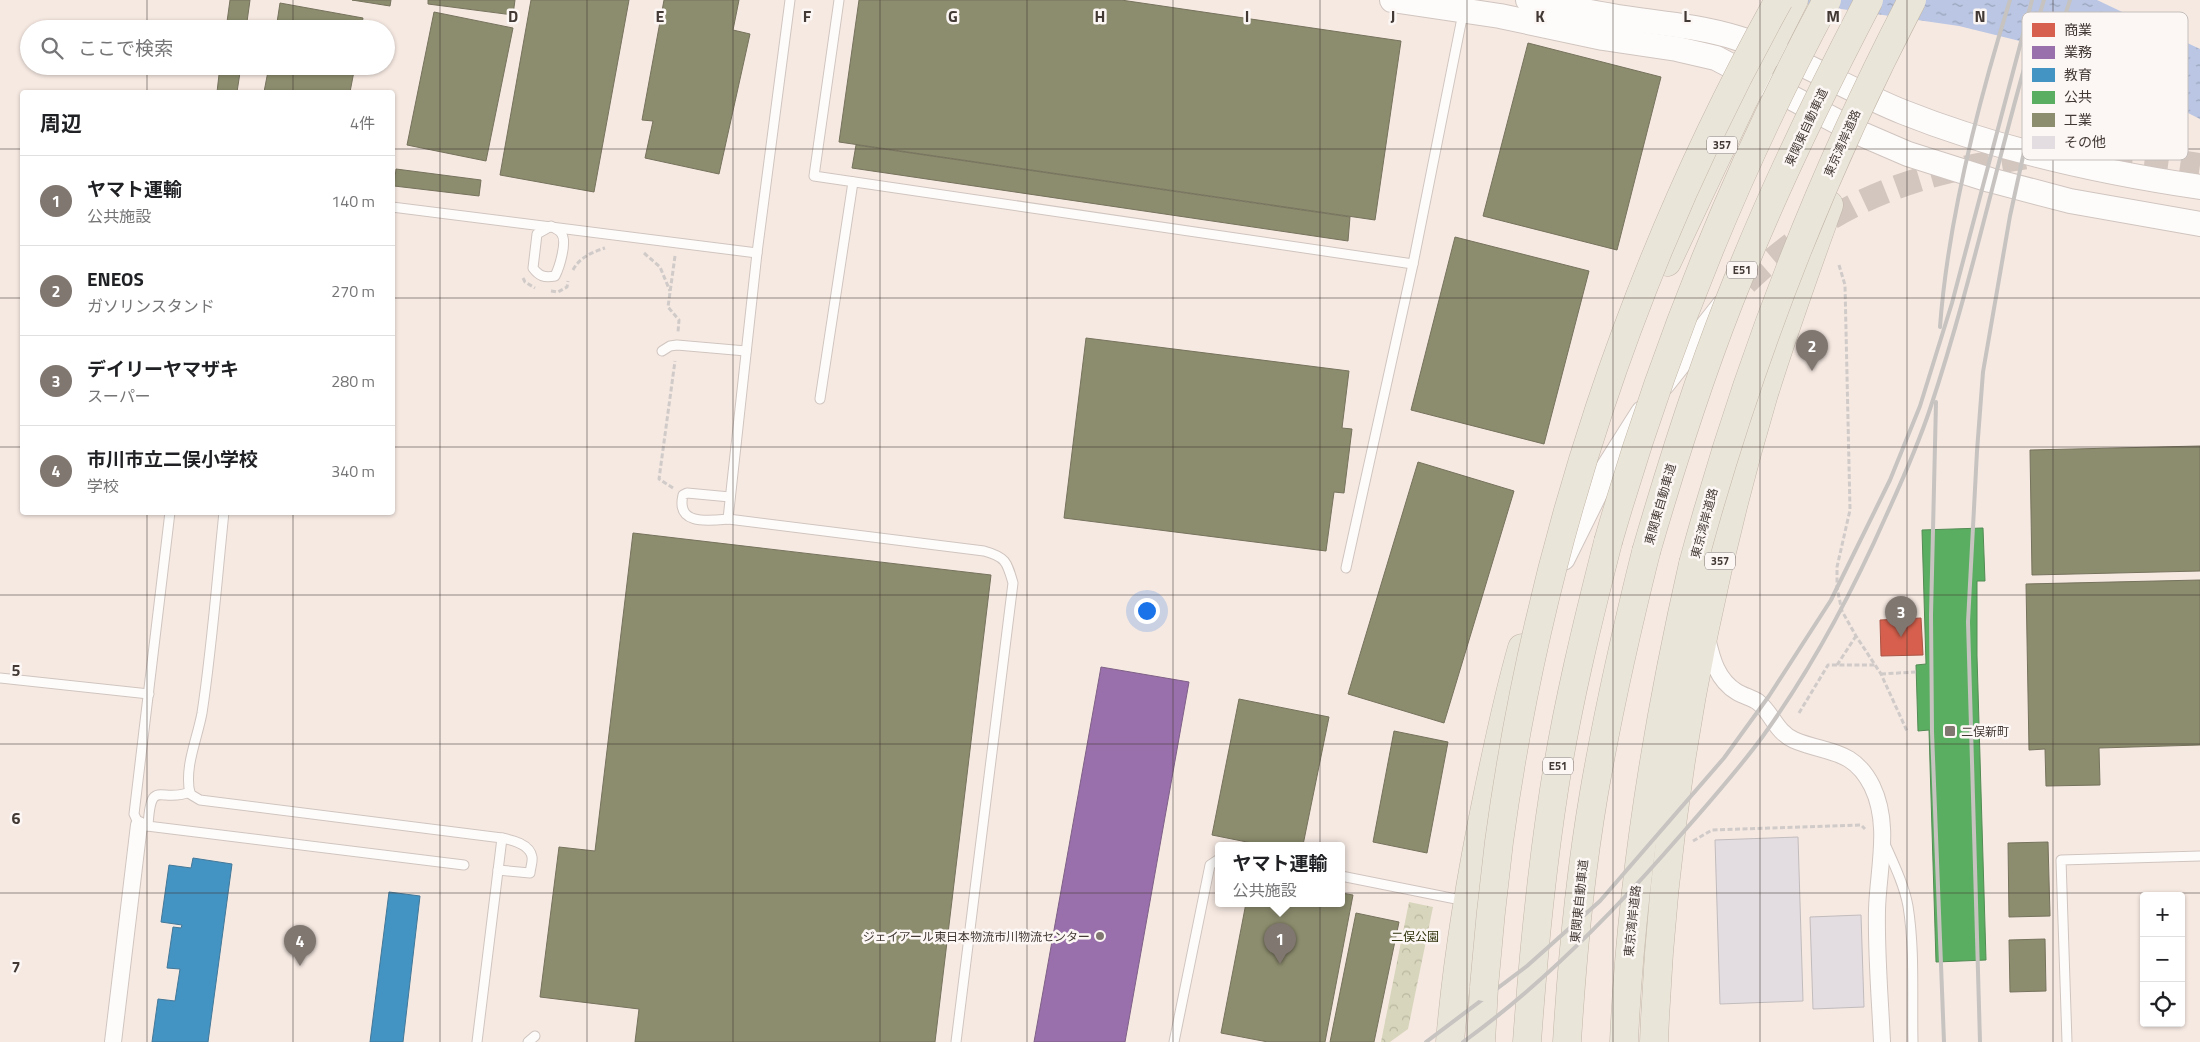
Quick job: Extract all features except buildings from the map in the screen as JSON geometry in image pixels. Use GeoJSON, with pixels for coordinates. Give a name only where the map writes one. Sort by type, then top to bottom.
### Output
{"type":"FeatureCollection","features":[{"type":"Feature","properties":{"kind":"highway","name":"E51"},"geometry":{"type":"LineString","coordinates":[[1527,1042],[1538,910],[1560,760],[1587,625],[1628,473],[1664,362],[1705,257],[1762,128],[1827,0]]}},
{"type":"Feature","properties":{"kind":"highway","name":"東関東自動車道"},"geometry":{"type":"LineString","coordinates":[[1567,1042],[1569,996],[1586,848],[1605,731],[1626,632],[1666,483],[1702,373],[1756,236],[1817,101],[1869,0]]}},
{"type":"Feature","properties":{"kind":"highway","name":"東京湾岸道路"},"geometry":{"type":"LineString","coordinates":[[1654,1042],[1659,942],[1670,840],[1686,733],[1705,628],[1735,502],[1764,396],[1808,261],[1869,98],[1892,40],[1911,0]]}},
{"type":"Feature","properties":{"kind":"highway","name":"東京湾岸道路"},"geometry":{"type":"LineString","coordinates":[[1624,1042],[1630,942],[1641,841],[1659,728],[1693,564],[1731,431],[1775,303],[1855,114],[1911,0]]}},
{"type":"Feature","properties":{"kind":"highway","name":"357"},"geometry":{"type":"LineString","coordinates":[[1450,1042],[1453,1004],[1468,901],[1492,776],[1519,658],[1552,548],[1610,393],[1639,323],[1690,212],[1769,49],[1787,3]]}},
{"type":"Feature","properties":{"kind":"highway","name":"357"},"geometry":{"type":"LineString","coordinates":[[1481,1042],[1484,987],[1499,841],[1523,704],[1544,606],[1582,463],[1620,350],[1677,206],[1734,86],[1787,3]]}},
{"type":"Feature","properties":{"kind":"highway"},"geometry":{"type":"LineString","coordinates":[[1519,1042],[1530,994]]}},
{"type":"Feature","properties":{"kind":"street"},"geometry":{"type":"LineString","coordinates":[[1392,0],[1464,5],[1716,58],[1857,132],[1908,154],[2026,190],[2098,206],[2200,224]]}},
{"type":"Feature","properties":{"kind":"street"},"geometry":{"type":"LineString","coordinates":[[1528,0],[1713,32],[1736,38],[1769,49],[1869,98],[1939,126],[2022,150]]}},
{"type":"Feature","properties":{"kind":"street"},"geometry":{"type":"LineString","coordinates":[[2064,160],[2116,173],[2200,187]]}},
{"type":"Feature","properties":{"kind":"street"},"geometry":{"type":"LineString","coordinates":[[1519,658],[1542,600],[1605,473],[1630,430],[1705,328],[1746,283]]}},
{"type":"Feature","properties":{"kind":"street"},"geometry":{"type":"LineString","coordinates":[[1705,628],[1715,666],[1729,686],[1758,702],[1782,733],[1794,740],[1831,750],[1847,758],[1861,770],[1872,786],[1879,805],[1883,839],[1877,910],[1882,1042]]}},
{"type":"Feature","properties":{"kind":"street"},"geometry":{"type":"LineString","coordinates":[[113,1042],[144,826]]}},
{"type":"Feature","properties":{"kind":"lane"},"geometry":{"type":"LineString","coordinates":[[728,520],[757,253],[790,0]]}},
{"type":"Feature","properties":{"kind":"lane"},"geometry":{"type":"LineString","coordinates":[[839,0],[814,176],[1413,264]]}},
{"type":"Feature","properties":{"kind":"lane"},"geometry":{"type":"LineString","coordinates":[[1346,568],[1413,264],[1464,5]]}},
{"type":"Feature","properties":{"kind":"lane"},"geometry":{"type":"LineString","coordinates":[[820,400],[853,182]]}},
{"type":"Feature","properties":{"kind":"lane"},"geometry":{"type":"LineString","coordinates":[[395,207],[757,253]]}},
{"type":"Feature","properties":{"kind":"lane"},"geometry":{"type":"LineString","coordinates":[[551,226],[561,233],[564,239],[560,267],[555,276],[546,278],[538,275],[533,268],[534,255],[537,234],[551,226]]}},
{"type":"Feature","properties":{"kind":"lane"},"geometry":{"type":"LineString","coordinates":[[662,351],[670,346],[677,345],[746,351]]}},
{"type":"Feature","properties":{"kind":"lane"},"geometry":{"type":"LineString","coordinates":[[730,497],[687,493],[683,495],[682,511],[688,517],[728,520],[984,551],[997,555],[1008,563],[1013,583],[956,1042]]}},
{"type":"Feature","properties":{"kind":"lane"},"geometry":{"type":"LineString","coordinates":[[170,515],[134,814],[144,826],[464,864]]}},
{"type":"Feature","properties":{"kind":"lane"},"geometry":{"type":"LineString","coordinates":[[224,515],[202,714],[192,749],[187,784],[190,794],[200,800],[502,838],[513,840],[529,850],[532,856],[530,873],[498,870]]}},
{"type":"Feature","properties":{"kind":"lane"},"geometry":{"type":"LineString","coordinates":[[0,678],[149,694]]}},
{"type":"Feature","properties":{"kind":"lane"},"geometry":{"type":"LineString","coordinates":[[144,826],[154,796],[158,794],[177,796],[190,792]]}},
{"type":"Feature","properties":{"kind":"lane"},"geometry":{"type":"LineString","coordinates":[[477,1042],[502,838]]}},
{"type":"Feature","properties":{"kind":"lane"},"geometry":{"type":"LineString","coordinates":[[1883,839],[1900,880],[1908,906],[1911,943],[1913,1042]]}},
{"type":"Feature","properties":{"kind":"lane"},"geometry":{"type":"LineString","coordinates":[[2067,1042],[2061,860],[2200,856]]}},
{"type":"Feature","properties":{"kind":"lane"},"geometry":{"type":"LineString","coordinates":[[1174,1042],[1210,866],[1215,862]]}},
{"type":"Feature","properties":{"kind":"lane"},"geometry":{"type":"LineString","coordinates":[[1345,877],[1468,901]]}},
{"type":"Feature","properties":{"kind":"path"},"geometry":{"type":"LineString","coordinates":[[521,275],[531,287],[558,292],[566,287],[577,262],[585,256],[607,247]]}},
{"type":"Feature","properties":{"kind":"path"},"geometry":{"type":"LineString","coordinates":[[675,251],[668,307],[679,320],[678,333]]}},
{"type":"Feature","properties":{"kind":"path"},"geometry":{"type":"LineString","coordinates":[[643,252],[660,267],[670,291]]}},
{"type":"Feature","properties":{"kind":"path"},"geometry":{"type":"LineString","coordinates":[[1839,265],[1845,285],[1850,510],[1837,568],[1837,588],[1842,611],[1881,674],[1907,731]]}},
{"type":"Feature","properties":{"kind":"path"},"geometry":{"type":"LineString","coordinates":[[672,496],[673,487],[660,479],[674,361]]}},
{"type":"Feature","properties":{"kind":"path"},"geometry":{"type":"LineString","coordinates":[[1836,665],[1856,636]]}},
{"type":"Feature","properties":{"kind":"path"},"geometry":{"type":"LineString","coordinates":[[1799,713],[1828,666],[1875,665]]}},
{"type":"Feature","properties":{"kind":"path"},"geometry":{"type":"LineString","coordinates":[[1881,674],[1916,672]]}},
{"type":"Feature","properties":{"kind":"path"},"geometry":{"type":"LineString","coordinates":[[1690,842],[1712,830],[1861,825],[1865,829]]}},
{"type":"Feature","properties":{"kind":"green space","name":"二俣公園"},"geometry":{"type":"Polygon","coordinates":[[[1409,902],[1433,907],[1408,1029],[1390,1042],[1381,1042],[1409,902]]]}},
{"type":"Feature","properties":{"kind":"water"},"geometry":{"type":"Polygon","coordinates":[[[1779,0],[2097,0],[2122,12],[2022,12],[2022,42],[1959,26],[1779,0]]]}},
{"type":"Feature","properties":{"kind":"water"},"geometry":{"type":"Polygon","coordinates":[[[2188,43],[2200,49],[2200,119],[2188,113],[2188,43]]]}},
{"type":"Feature","properties":{"kind":"tunnel"},"geometry":{"type":"LineString","coordinates":[[1746,283],[1773,259],[1829,219],[1888,190],[1954,170],[2022,158]]}},
{"type":"Feature","properties":{"kind":"tunnel"},"geometry":{"type":"LineString","coordinates":[[2165,160],[2200,165]]}},
{"type":"Feature","properties":{"kind":"railway"},"geometry":{"type":"LineString","coordinates":[[1940,327],[1944,286],[1957,203],[1976,120],[2010,0]]}},
{"type":"Feature","properties":{"kind":"railway"},"geometry":{"type":"LineString","coordinates":[[2029,12],[2032,0]]}},
{"type":"Feature","properties":{"kind":"railway"},"geometry":{"type":"LineString","coordinates":[[2040,12],[2044,0]]}},
{"type":"Feature","properties":{"kind":"railway"},"geometry":{"type":"LineString","coordinates":[[2066,12],[2070,0]]}},
{"type":"Feature","properties":{"kind":"railway"},"geometry":{"type":"LineString","coordinates":[[1426,1042],[1527,966],[1600,901],[1724,758],[1769,696],[1831,600],[1890,480],[1920,406],[1952,303],[2022,38]]}},
{"type":"Feature","properties":{"kind":"railway"},"geometry":{"type":"LineString","coordinates":[[1463,1042],[1517,1000],[1569,954],[1664,854],[1752,751],[1781,710],[1814,657],[1845,602],[1892,503],[1930,409],[1961,307],[2022,76]]}},
{"type":"Feature","properties":{"kind":"railway"},"geometry":{"type":"LineString","coordinates":[[1980,1042],[1968,622],[1983,372],[2010,216],[2022,160]]}},
{"type":"Feature","properties":{"kind":"railway"},"geometry":{"type":"LineString","coordinates":[[1936,402],[1931,615],[1932,732],[1944,1042]]}},
{"type":"Feature","properties":{"kind":"place","name":"ENEOS"},"geometry":{"type":"Point","coordinates":[1812,371]}},
{"type":"Feature","properties":{"kind":"place","name":"デイリーヤマザキ"},"geometry":{"type":"Point","coordinates":[1901,637]}},
{"type":"Feature","properties":{"kind":"place","name":"二俣新町"},"geometry":{"type":"Point","coordinates":[1950,731]}},
{"type":"Feature","properties":{"kind":"place","name":"ジェイアール東日本物流市川物流センター"},"geometry":{"type":"Point","coordinates":[1100,936]}},
{"type":"Feature","properties":{"kind":"place","name":"ヤマト運輸"},"geometry":{"type":"Point","coordinates":[1280,964]}},
{"type":"Feature","properties":{"kind":"place","name":"市川市立二俣小学校"},"geometry":{"type":"Point","coordinates":[300,966]}}]}
